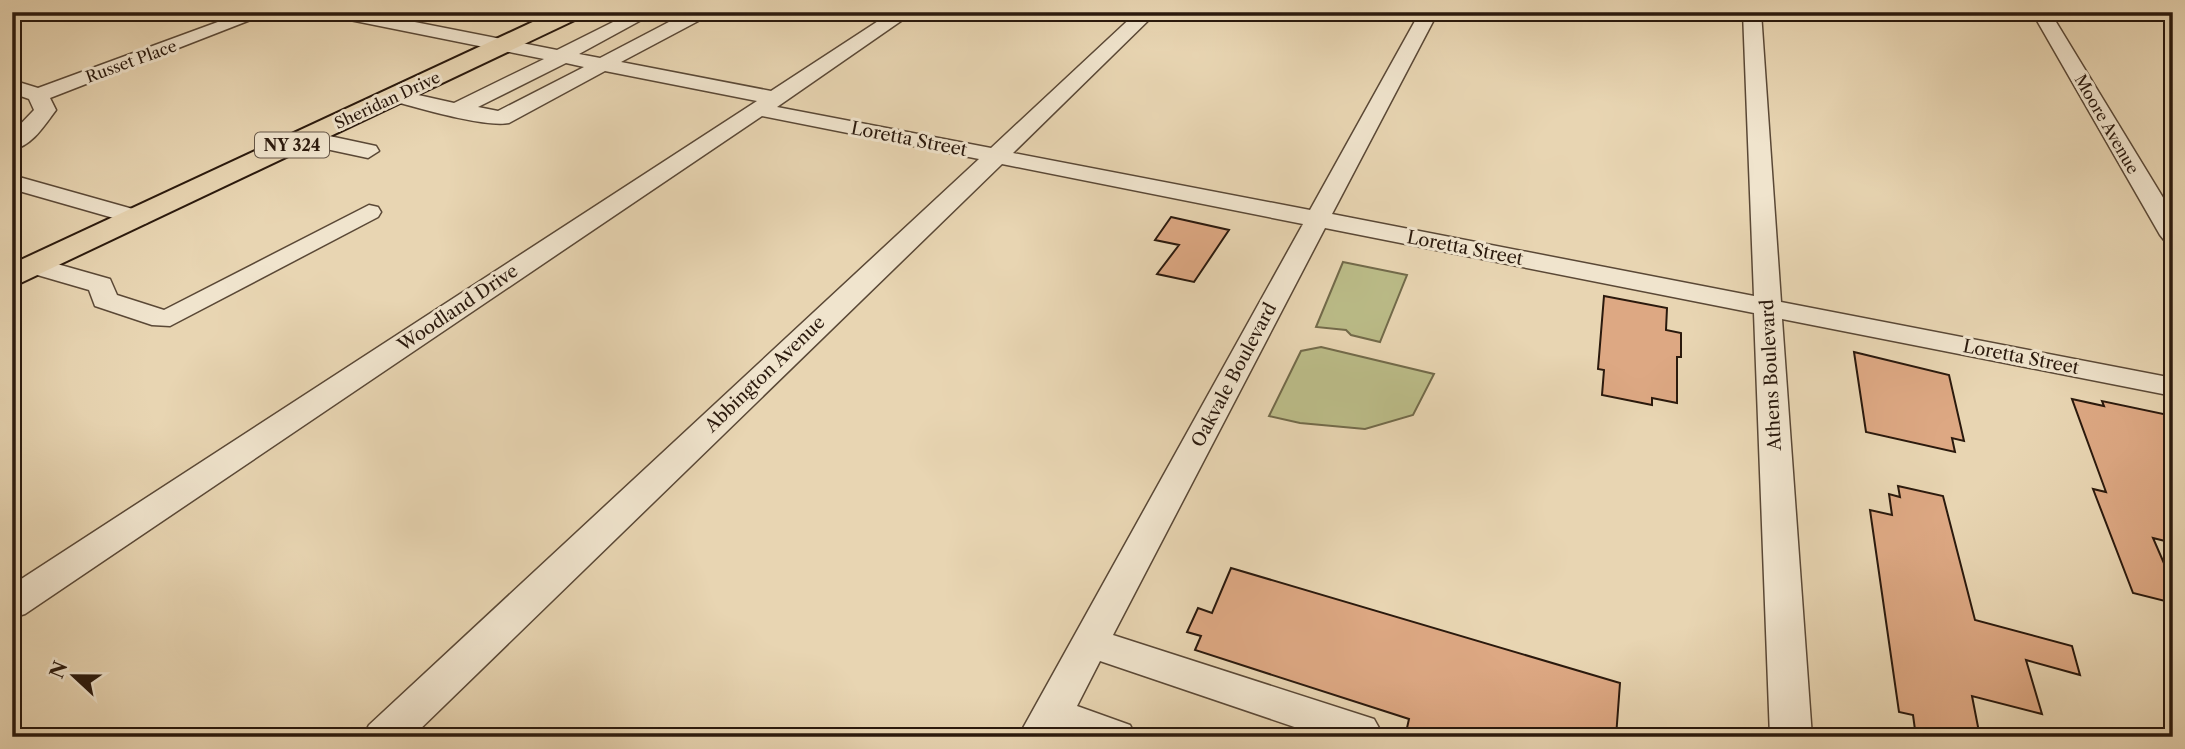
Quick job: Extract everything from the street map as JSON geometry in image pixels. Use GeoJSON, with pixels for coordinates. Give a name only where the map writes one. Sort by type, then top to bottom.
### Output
{"type":"FeatureCollection","features":[{"type":"Feature","properties":{"kind":"main road","name":"Sheridan Drive"},"geometry":{"type":"LineString","coordinates":[[24,272],[573,12]]}},
{"type":"Feature","properties":{"kind":"street","name":"Russet Place"},"geometry":{"type":"LineString","coordinates":[[38,95],[262,12]]}},
{"type":"Feature","properties":{"kind":"street","name":"Loretta Street"},"geometry":{"type":"LineString","coordinates":[[335,12],[562,56],[996,156],[2173,387]]}},
{"type":"Feature","properties":{"kind":"street"},"geometry":{"type":"LineString","coordinates":[[457,110],[647,12]]}},
{"type":"Feature","properties":{"kind":"street"},"geometry":{"type":"LineString","coordinates":[[396,96],[500,118],[696,15],[679,12]]}},
{"type":"Feature","properties":{"kind":"street","name":"Woodland Drive"},"geometry":{"type":"LineString","coordinates":[[12,604],[905,12]]}},
{"type":"Feature","properties":{"kind":"street","name":"Abbington Avenue"},"geometry":{"type":"LineString","coordinates":[[384,737],[1148,12]]}},
{"type":"Feature","properties":{"kind":"street","name":"Oakvale Boulevard"},"geometry":{"type":"LineString","coordinates":[[1046,725],[1429,12]]}},
{"type":"Feature","properties":{"kind":"street","name":"Athens Boulevard"},"geometry":{"type":"LineString","coordinates":[[1752,12],[1791,737]]}},
{"type":"Feature","properties":{"kind":"street","name":"Moore Avenue"},"geometry":{"type":"LineString","coordinates":[[2041,12],[2173,235]]}},
{"type":"Feature","properties":{"kind":"street"},"geometry":{"type":"LineString","coordinates":[[12,86],[38,95],[45,110],[39,121],[12,143]]}},
{"type":"Feature","properties":{"kind":"street"},"geometry":{"type":"LineString","coordinates":[[306,138],[368,152]]}},
{"type":"Feature","properties":{"kind":"street"},"geometry":{"type":"LineString","coordinates":[[12,182],[138,218]]}},
{"type":"Feature","properties":{"kind":"street"},"geometry":{"type":"LineString","coordinates":[[24,272],[101,285],[105,300],[162,320],[369,212]]}},
{"type":"Feature","properties":{"kind":"street"},"geometry":{"type":"LineString","coordinates":[[1090,643],[1359,731],[1363,737]]}},
{"type":"Feature","properties":{"kind":"street"},"geometry":{"type":"LineString","coordinates":[[1046,725],[1115,737]]}},
{"type":"Feature","properties":{"kind":"green space"},"geometry":{"type":"Polygon","coordinates":[[[1343,262],[1407,275],[1380,342],[1351,335],[1346,330],[1316,327],[1343,262]]]}},
{"type":"Feature","properties":{"kind":"green space"},"geometry":{"type":"Polygon","coordinates":[[[1321,347],[1434,374],[1413,415],[1365,429],[1300,423],[1269,416],[1301,351],[1321,347]]]}},
{"type":"Feature","properties":{"kind":"building"},"geometry":{"type":"Polygon","coordinates":[[[1171,217],[1229,230],[1194,282],[1157,274],[1179,245],[1155,240],[1171,217]]]}},
{"type":"Feature","properties":{"kind":"building"},"geometry":{"type":"Polygon","coordinates":[[[1604,296],[1667,308],[1666,330],[1681,333],[1681,357],[1677,357],[1677,403],[1652,398],[1652,405],[1602,395],[1604,370],[1598,369],[1604,296]]]}},
{"type":"Feature","properties":{"kind":"building"},"geometry":{"type":"Polygon","coordinates":[[[1854,352],[1949,375],[1964,441],[1952,438],[1955,452],[1866,432],[1854,352]]]}},
{"type":"Feature","properties":{"kind":"building"},"geometry":{"type":"Polygon","coordinates":[[[2072,399],[2104,406],[2102,401],[2173,416],[2173,543],[2153,538],[2173,584],[2173,603],[2133,593],[2093,489],[2106,492],[2072,399]]]}},
{"type":"Feature","properties":{"kind":"building"},"geometry":{"type":"Polygon","coordinates":[[[1898,486],[1943,496],[1975,620],[2072,646],[2080,675],[2026,660],[2042,714],[1972,696],[1980,737],[1916,737],[1913,715],[1899,712],[1870,510],[1892,515],[1889,494],[1900,497],[1898,486]]]}},
{"type":"Feature","properties":{"kind":"building"},"geometry":{"type":"Polygon","coordinates":[[[1231,568],[1620,683],[1616,737],[1405,737],[1409,719],[1195,650],[1201,636],[1187,632],[1198,608],[1212,613],[1231,568]]]}}]}
